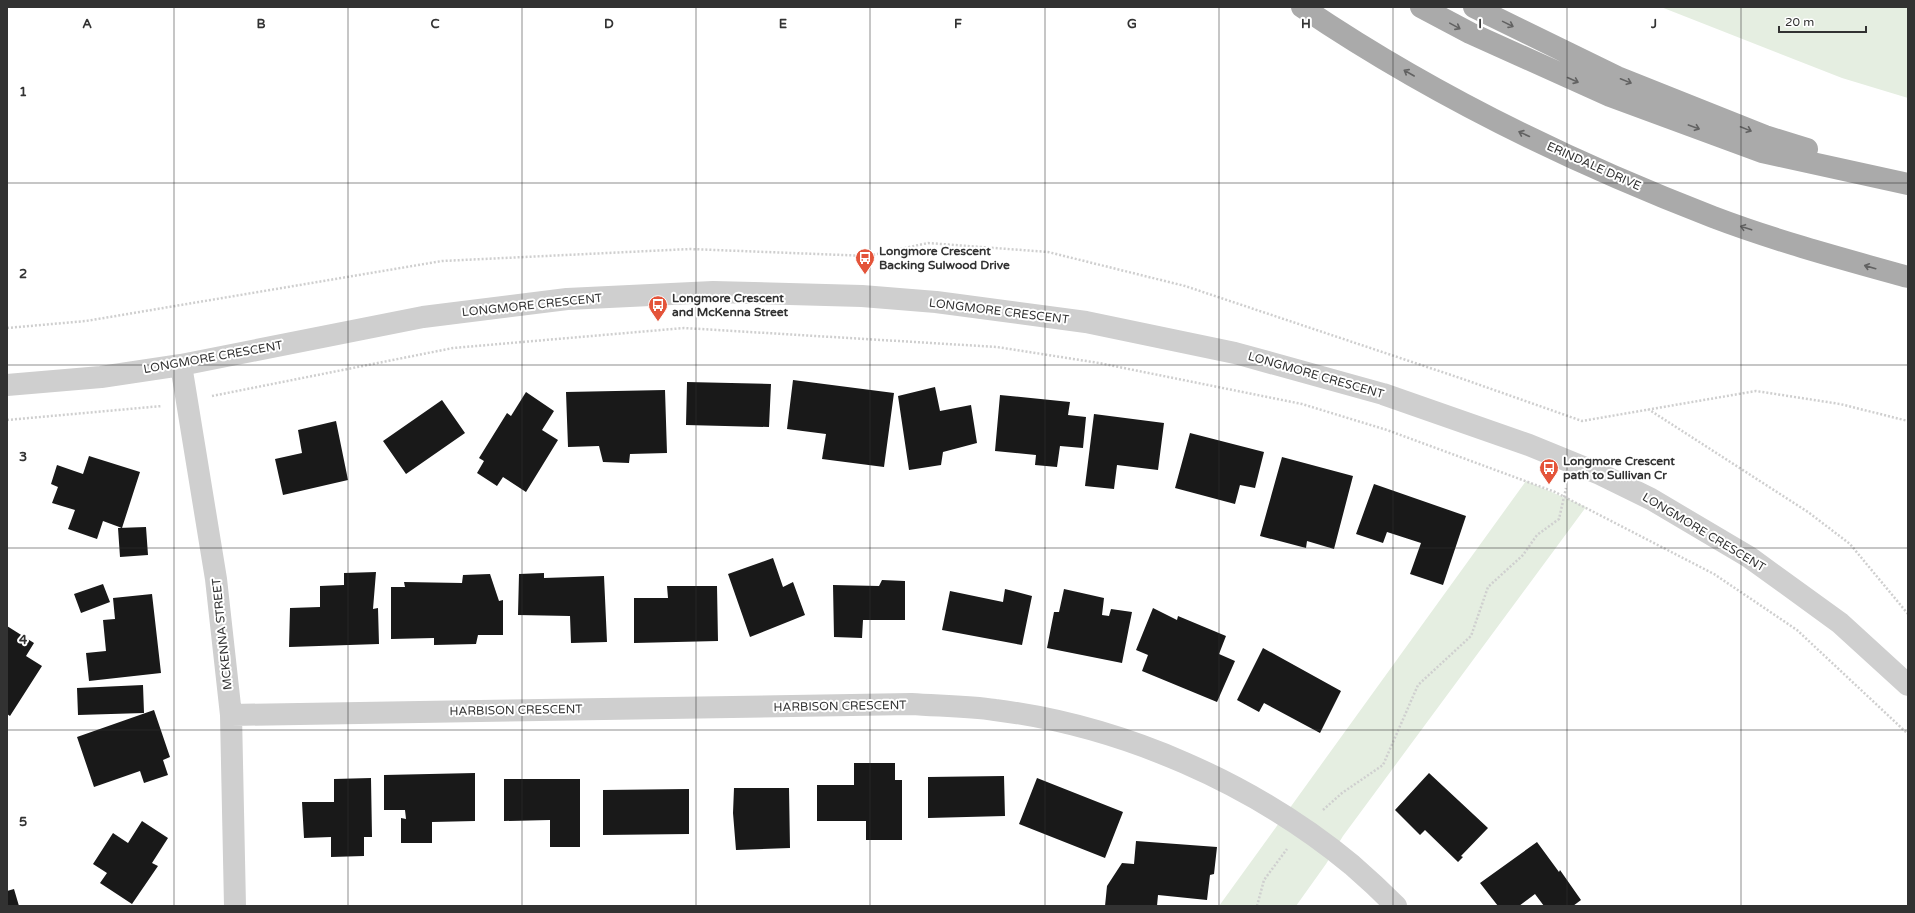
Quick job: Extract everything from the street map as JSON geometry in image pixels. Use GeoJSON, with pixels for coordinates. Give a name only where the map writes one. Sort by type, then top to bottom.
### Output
{"type":"FeatureCollection","features":[{"type":"Feature","properties":{"kind":"main road","name":"ERINDALE DRIVE"},"geometry":{"type":"LineString","coordinates":[[1302,7],[1340,32],[1421,80],[1503,125],[1606,173],[1714,217],[1825,254],[1908,277]]}},
{"type":"Feature","properties":{"kind":"main road"},"geometry":{"type":"LineString","coordinates":[[1421,7],[1470,33],[1610,96],[1762,152],[1908,184]]}},
{"type":"Feature","properties":{"kind":"main road"},"geometry":{"type":"LineString","coordinates":[[1474,7],[1617,78],[1765,136],[1908,178]]}},
{"type":"Feature","properties":{"kind":"street","name":"LONGMORE CRESCENT"},"geometry":{"type":"LineString","coordinates":[[7,385],[101,377],[181,365],[423,316],[567,299],[713,292],[862,296],[936,302],[1086,322],[1235,353],[1383,394],[1529,445],[1600,474],[1651,499],[1749,557],[1840,623],[1908,685]]}},
{"type":"Feature","properties":{"kind":"street","name":"MCKENNA STREET"},"geometry":{"type":"LineString","coordinates":[[181,365],[216,579],[231,715],[235,906]]}},
{"type":"Feature","properties":{"kind":"street","name":"HARBISON CRESCENT"},"geometry":{"type":"LineString","coordinates":[[231,715],[911,704],[995,710],[1080,726],[1122,738],[1204,771],[1281,814],[1304,829],[1352,865],[1396,906]]}},
{"type":"Feature","properties":{"kind":"path"},"geometry":{"type":"LineString","coordinates":[[218,395],[453,348],[684,328],[997,346],[1099,363],[1302,404],[1387,430],[1564,496],[1714,574],[1797,630],[1908,734]]}},
{"type":"Feature","properties":{"kind":"path"},"geometry":{"type":"LineString","coordinates":[[7,420],[158,407]]}},
{"type":"Feature","properties":{"kind":"path"},"geometry":{"type":"LineString","coordinates":[[1648,409],[1808,512],[1850,544],[1908,614]]}},
{"type":"Feature","properties":{"kind":"path"},"geometry":{"type":"LineString","coordinates":[[1257,906],[1264,880],[1304,829],[1342,792],[1383,765],[1418,685],[1471,636],[1488,587],[1523,555],[1537,535],[1559,519],[1572,462]]}},
{"type":"Feature","properties":{"kind":"shaded area"},"geometry":{"type":"Polygon","coordinates":[[[1661,7],[1908,7],[1908,98],[1842,78],[1661,7]]]}},
{"type":"Feature","properties":{"kind":"shaded area"},"geometry":{"type":"Polygon","coordinates":[[[1526,481],[1586,507],[1343,836],[1326,864],[1296,906],[1219,906],[1526,481]]]}},
{"type":"Feature","properties":{"kind":"building"},"geometry":{"type":"Polygon","coordinates":[[[793,380],[894,393],[884,467],[822,459],[826,434],[787,429],[793,380]]]}},
{"type":"Feature","properties":{"kind":"building"},"geometry":{"type":"Polygon","coordinates":[[[687,382],[771,384],[769,427],[686,425],[687,382]]]}},
{"type":"Feature","properties":{"kind":"building"},"geometry":{"type":"Polygon","coordinates":[[[935,387],[940,411],[971,405],[977,443],[943,452],[941,465],[909,470],[898,396],[935,387]]]}},
{"type":"Feature","properties":{"kind":"building"},"geometry":{"type":"Polygon","coordinates":[[[665,390],[667,453],[630,454],[629,463],[603,462],[599,446],[568,447],[566,392],[665,390]]]}},
{"type":"Feature","properties":{"kind":"building"},"geometry":{"type":"Polygon","coordinates":[[[526,392],[554,411],[542,430],[558,440],[526,492],[503,477],[497,486],[477,473],[484,461],[479,458],[507,413],[511,416],[526,392]]]}},
{"type":"Feature","properties":{"kind":"building"},"geometry":{"type":"Polygon","coordinates":[[[1000,395],[1070,402],[1068,415],[1086,417],[1083,448],[1060,446],[1057,467],[1035,465],[1036,455],[995,451],[1000,395]]]}},
{"type":"Feature","properties":{"kind":"building"},"geometry":{"type":"Polygon","coordinates":[[[442,400],[465,433],[406,474],[383,441],[442,400]]]}},
{"type":"Feature","properties":{"kind":"building"},"geometry":{"type":"Polygon","coordinates":[[[1094,414],[1164,423],[1158,470],[1117,465],[1114,489],[1085,486],[1094,414]]]}},
{"type":"Feature","properties":{"kind":"building"},"geometry":{"type":"Polygon","coordinates":[[[336,421],[348,480],[283,495],[275,459],[302,453],[298,430],[336,421]]]}},
{"type":"Feature","properties":{"kind":"building"},"geometry":{"type":"Polygon","coordinates":[[[1190,433],[1264,452],[1255,488],[1240,485],[1235,504],[1175,488],[1190,433]]]}},
{"type":"Feature","properties":{"kind":"building"},"geometry":{"type":"Polygon","coordinates":[[[89,456],[140,472],[122,528],[103,521],[97,539],[68,529],[75,510],[52,503],[58,487],[51,484],[57,465],[83,474],[89,456]]]}},
{"type":"Feature","properties":{"kind":"building"},"geometry":{"type":"Polygon","coordinates":[[[1282,457],[1353,476],[1334,549],[1307,541],[1306,548],[1260,536],[1282,457]]]}},
{"type":"Feature","properties":{"kind":"building"},"geometry":{"type":"Polygon","coordinates":[[[1374,484],[1466,516],[1443,585],[1410,574],[1421,543],[1387,532],[1383,543],[1356,534],[1374,484]]]}},
{"type":"Feature","properties":{"kind":"building"},"geometry":{"type":"Polygon","coordinates":[[[146,527],[148,555],[120,557],[118,528],[146,527]]]}},
{"type":"Feature","properties":{"kind":"building"},"geometry":{"type":"Polygon","coordinates":[[[773,558],[783,587],[793,582],[805,615],[750,637],[728,574],[773,558]]]}},
{"type":"Feature","properties":{"kind":"building"},"geometry":{"type":"Polygon","coordinates":[[[376,572],[373,609],[378,608],[379,644],[289,647],[290,608],[320,607],[320,586],[344,585],[344,573],[376,572]]]}},
{"type":"Feature","properties":{"kind":"building"},"geometry":{"type":"Polygon","coordinates":[[[544,573],[544,578],[604,576],[607,642],[571,643],[570,616],[518,615],[519,574],[544,573]]]}},
{"type":"Feature","properties":{"kind":"building"},"geometry":{"type":"Polygon","coordinates":[[[490,574],[499,601],[503,600],[503,635],[478,635],[476,644],[434,645],[434,638],[391,639],[391,587],[405,587],[404,582],[462,583],[463,575],[490,574]]]}},
{"type":"Feature","properties":{"kind":"building"},"geometry":{"type":"Polygon","coordinates":[[[882,580],[905,581],[905,620],[863,620],[862,638],[834,637],[833,585],[879,586],[882,580]]]}},
{"type":"Feature","properties":{"kind":"building"},"geometry":{"type":"Polygon","coordinates":[[[103,584],[110,602],[81,613],[74,594],[103,584]]]}},
{"type":"Feature","properties":{"kind":"building"},"geometry":{"type":"Polygon","coordinates":[[[667,586],[717,586],[718,641],[634,643],[634,598],[668,598],[667,586]]]}},
{"type":"Feature","properties":{"kind":"building"},"geometry":{"type":"Polygon","coordinates":[[[1005,589],[1032,596],[1022,645],[942,630],[950,591],[1003,602],[1005,589]]]}},
{"type":"Feature","properties":{"kind":"building"},"geometry":{"type":"Polygon","coordinates":[[[1064,589],[1104,598],[1102,615],[1109,616],[1111,609],[1132,612],[1122,663],[1047,648],[1054,612],[1059,612],[1064,589]]]}},
{"type":"Feature","properties":{"kind":"building"},"geometry":{"type":"Polygon","coordinates":[[[152,594],[161,673],[89,681],[86,653],[106,651],[103,620],[115,619],[113,598],[152,594]]]}},
{"type":"Feature","properties":{"kind":"building"},"geometry":{"type":"Polygon","coordinates":[[[1153,608],[1177,620],[1178,616],[1226,636],[1219,654],[1235,661],[1217,702],[1142,671],[1148,655],[1136,650],[1153,608]]]}},
{"type":"Feature","properties":{"kind":"building"},"geometry":{"type":"Polygon","coordinates":[[[7,626],[34,643],[26,656],[42,666],[10,716],[7,714],[7,626]]]}},
{"type":"Feature","properties":{"kind":"building"},"geometry":{"type":"Polygon","coordinates":[[[1263,648],[1341,691],[1320,733],[1264,703],[1259,712],[1237,700],[1263,648]]]}},
{"type":"Feature","properties":{"kind":"building"},"geometry":{"type":"Polygon","coordinates":[[[143,685],[144,713],[78,715],[77,688],[143,685]]]}},
{"type":"Feature","properties":{"kind":"building"},"geometry":{"type":"Polygon","coordinates":[[[154,710],[170,757],[163,760],[168,775],[144,783],[140,771],[94,787],[77,737],[154,710]]]}},
{"type":"Feature","properties":{"kind":"building"},"geometry":{"type":"Polygon","coordinates":[[[854,763],[895,763],[895,780],[902,780],[902,840],[866,840],[866,821],[817,821],[817,785],[854,785],[854,763]]]}},
{"type":"Feature","properties":{"kind":"building"},"geometry":{"type":"Polygon","coordinates":[[[475,773],[475,821],[432,822],[432,843],[401,843],[401,818],[406,819],[405,810],[384,810],[384,775],[475,773]]]}},
{"type":"Feature","properties":{"kind":"building"},"geometry":{"type":"Polygon","coordinates":[[[1429,773],[1488,828],[1461,856],[1463,857],[1458,862],[1425,830],[1420,835],[1395,810],[1429,773]]]}},
{"type":"Feature","properties":{"kind":"building"},"geometry":{"type":"Polygon","coordinates":[[[1004,776],[1005,816],[928,818],[928,777],[1004,776]]]}},
{"type":"Feature","properties":{"kind":"building"},"geometry":{"type":"Polygon","coordinates":[[[371,778],[372,837],[364,837],[364,856],[331,857],[331,837],[304,838],[302,802],[334,802],[334,779],[371,778]]]}},
{"type":"Feature","properties":{"kind":"building"},"geometry":{"type":"Polygon","coordinates":[[[1037,778],[1123,812],[1105,858],[1019,824],[1037,778]]]}},
{"type":"Feature","properties":{"kind":"building"},"geometry":{"type":"Polygon","coordinates":[[[504,779],[580,779],[580,847],[550,847],[550,820],[504,821],[504,779]]]}},
{"type":"Feature","properties":{"kind":"building"},"geometry":{"type":"Polygon","coordinates":[[[734,788],[789,788],[790,848],[736,850],[733,813],[734,788]]]}},
{"type":"Feature","properties":{"kind":"building"},"geometry":{"type":"Polygon","coordinates":[[[689,789],[689,834],[603,835],[603,790],[689,789]]]}},
{"type":"Feature","properties":{"kind":"building"},"geometry":{"type":"Polygon","coordinates":[[[142,821],[168,838],[152,863],[158,866],[132,904],[100,883],[107,873],[93,864],[113,833],[128,843],[142,821]]]}},
{"type":"Feature","properties":{"kind":"building"},"geometry":{"type":"Polygon","coordinates":[[[1136,841],[1217,847],[1214,874],[1210,875],[1207,900],[1158,895],[1157,906],[1105,906],[1107,886],[1122,863],[1134,864],[1136,841]]]}},
{"type":"Feature","properties":{"kind":"building"},"geometry":{"type":"Polygon","coordinates":[[[1537,842],[1559,872],[1560,870],[1581,900],[1573,906],[1544,906],[1535,894],[1519,906],[1498,906],[1480,883],[1537,842]]]}},
{"type":"Feature","properties":{"kind":"building"},"geometry":{"type":"Polygon","coordinates":[[[14,889],[19,906],[7,906],[7,891],[14,889]]]}},
{"type":"Feature","properties":{"kind":"place","name":"Longmore Crescent Backing Sulwood Drive"},"geometry":{"type":"Point","coordinates":[865,275]}},
{"type":"Feature","properties":{"kind":"place","name":"Longmore Crescent and McKenna Street"},"geometry":{"type":"Point","coordinates":[658,322]}},
{"type":"Feature","properties":{"kind":"place","name":"Longmore Crescent path to Sullivan Cr"},"geometry":{"type":"Point","coordinates":[1549,485]}}]}
